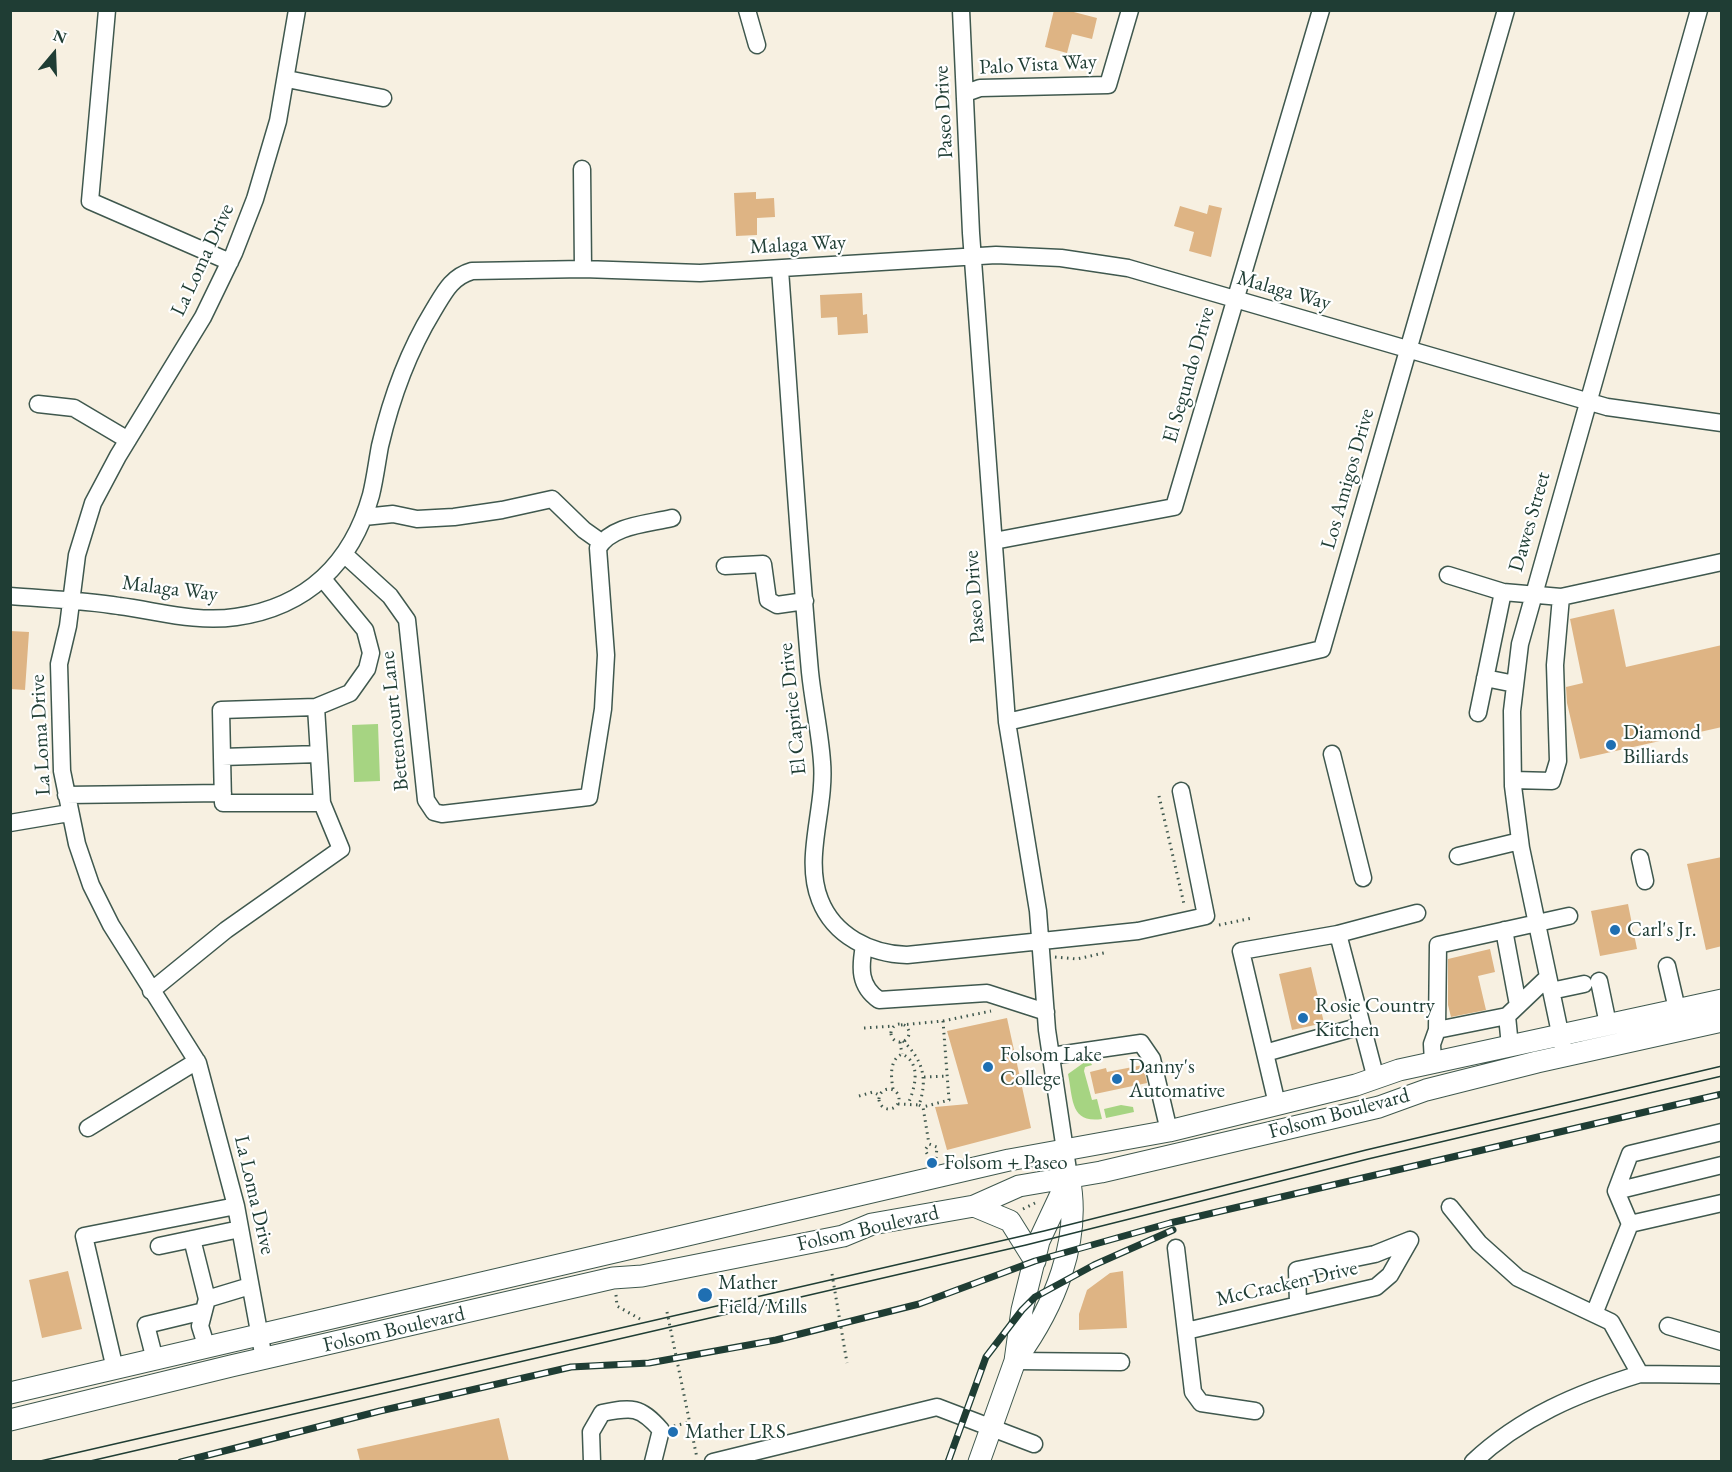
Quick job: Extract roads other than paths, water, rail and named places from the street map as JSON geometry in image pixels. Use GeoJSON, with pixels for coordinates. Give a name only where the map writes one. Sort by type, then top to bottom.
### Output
{"type":"FeatureCollection","features":[{"type":"Feature","properties":{"kind":"main road","name":"Folsom Boulevard"},"geometry":{"type":"LineString","coordinates":[[10,1393],[1009,1160],[1169,1131],[1433,1062],[1722,1000]]}},
{"type":"Feature","properties":{"kind":"main road","name":"Folsom Boulevard"},"geometry":{"type":"LineString","coordinates":[[10,1420],[613,1278],[642,1276],[843,1236],[872,1224],[974,1206],[1019,1186],[1175,1155],[1379,1107],[1426,1090],[1722,1021]]}},
{"type":"Feature","properties":{"kind":"main road"},"geometry":{"type":"LineString","coordinates":[[979,1461],[1014,1361],[1022,1310],[1039,1241],[1070,1177]]}},
{"type":"Feature","properties":{"kind":"main road"},"geometry":{"type":"LineString","coordinates":[[1014,1361],[1039,1327],[1068,1252],[1075,1214],[1070,1177]]}},
{"type":"Feature","properties":{"kind":"main road"},"geometry":{"type":"LineString","coordinates":[[974,1206],[1010,1221],[1035,1261]]}},
{"type":"Feature","properties":{"kind":"street"},"geometry":{"type":"LineString","coordinates":[[107,10],[90,201],[230,262]]}},
{"type":"Feature","properties":{"kind":"street","name":"La Loma Drive"},"geometry":{"type":"LineString","coordinates":[[264,1359],[236,1206],[197,1061],[111,925],[91,885],[69,813],[59,719],[59,664],[76,555],[86,521],[104,481],[186,348],[230,262],[264,173],[287,79],[297,10]]}},
{"type":"Feature","properties":{"kind":"street"},"geometry":{"type":"LineString","coordinates":[[747,10],[757,45]]}},
{"type":"Feature","properties":{"kind":"street","name":"Paseo Drive"},"geometry":{"type":"LineString","coordinates":[[961,10],[974,256],[1007,722],[1032,868],[1051,1056],[1064,1151],[1070,1177]]}},
{"type":"Feature","properties":{"kind":"street","name":"Palo Vista Way"},"geometry":{"type":"LineString","coordinates":[[966,93],[980,88],[1108,85],[1130,10]]}},
{"type":"Feature","properties":{"kind":"street","name":"El Segundo Drive"},"geometry":{"type":"LineString","coordinates":[[994,541],[1174,507],[1321,10]]}},
{"type":"Feature","properties":{"kind":"street","name":"Los Amigos Drive"},"geometry":{"type":"LineString","coordinates":[[1007,722],[1322,649],[1506,10]]}},
{"type":"Feature","properties":{"kind":"street","name":"Dawes Street"},"geometry":{"type":"LineString","coordinates":[[1566,1056],[1520,841],[1513,780],[1512,711],[1520,644],[1699,10]]}},
{"type":"Feature","properties":{"kind":"street"},"geometry":{"type":"LineString","coordinates":[[287,79],[383,98]]}},
{"type":"Feature","properties":{"kind":"street"},"geometry":{"type":"LineString","coordinates":[[582,169],[583,269]]}},
{"type":"Feature","properties":{"kind":"street","name":"Malaga Way"},"geometry":{"type":"LineString","coordinates":[[10,596],[120,606],[184,617],[221,619],[278,606],[306,594],[323,579],[344,554],[364,518],[395,393],[423,327],[451,282],[460,274],[472,271],[583,269],[700,273],[780,270],[974,256],[1051,257],[1128,268],[1587,401],[1645,414],[1722,423]]}},
{"type":"Feature","properties":{"kind":"street","name":"El Caprice Drive"},"geometry":{"type":"LineString","coordinates":[[780,270],[805,601],[824,785],[813,855],[814,878],[820,899],[831,918],[845,934],[864,946],[885,953],[907,955],[1040,939],[1138,931],[1206,916],[1181,791]]}},
{"type":"Feature","properties":{"kind":"street"},"geometry":{"type":"LineString","coordinates":[[38,404],[74,408],[128,440]]}},
{"type":"Feature","properties":{"kind":"street"},"geometry":{"type":"LineString","coordinates":[[364,518],[393,514],[417,519],[454,517],[552,499],[584,530],[601,542],[612,533],[672,518]]}},
{"type":"Feature","properties":{"kind":"street","name":"Bettencourt Lane"},"geometry":{"type":"LineString","coordinates":[[344,554],[390,596],[407,620],[426,800],[435,812],[442,814],[589,797],[603,709],[606,655],[596,553],[601,542]]}},
{"type":"Feature","properties":{"kind":"street"},"geometry":{"type":"LineString","coordinates":[[1448,574],[1503,592],[1561,597],[1722,562]]}},
{"type":"Feature","properties":{"kind":"street"},"geometry":{"type":"LineString","coordinates":[[725,566],[762,564],[768,600],[777,605],[805,601]]}},
{"type":"Feature","properties":{"kind":"street"},"geometry":{"type":"LineString","coordinates":[[322,803],[223,803],[220,710],[316,707],[350,693],[367,669],[371,653],[365,630],[323,579]]}},
{"type":"Feature","properties":{"kind":"street"},"geometry":{"type":"LineString","coordinates":[[1478,713],[1503,592]]}},
{"type":"Feature","properties":{"kind":"street"},"geometry":{"type":"LineString","coordinates":[[1513,780],[1552,781],[1558,761],[1555,665],[1561,597]]}},
{"type":"Feature","properties":{"kind":"street"},"geometry":{"type":"LineString","coordinates":[[1485,678],[1515,684]]}},
{"type":"Feature","properties":{"kind":"street"},"geometry":{"type":"LineString","coordinates":[[151,991],[226,930],[340,849],[322,803],[316,707]]}},
{"type":"Feature","properties":{"kind":"street"},"geometry":{"type":"LineString","coordinates":[[222,757],[319,754]]}},
{"type":"Feature","properties":{"kind":"street"},"geometry":{"type":"LineString","coordinates":[[1332,754],[1363,878]]}},
{"type":"Feature","properties":{"kind":"street"},"geometry":{"type":"LineString","coordinates":[[66,795],[223,793]]}},
{"type":"Feature","properties":{"kind":"street"},"geometry":{"type":"LineString","coordinates":[[10,823],[69,813]]}},
{"type":"Feature","properties":{"kind":"street"},"geometry":{"type":"LineString","coordinates":[[1458,856],[1520,841]]}},
{"type":"Feature","properties":{"kind":"street"},"geometry":{"type":"LineString","coordinates":[[1640,858],[1645,881]]}},
{"type":"Feature","properties":{"kind":"street"},"geometry":{"type":"LineString","coordinates":[[1277,1104],[1241,951],[1338,934],[1417,913]]}},
{"type":"Feature","properties":{"kind":"street"},"geometry":{"type":"LineString","coordinates":[[1433,1062],[1432,1044],[1437,1030],[1438,945],[1569,916]]}},
{"type":"Feature","properties":{"kind":"street"},"geometry":{"type":"LineString","coordinates":[[1504,930],[1512,1011],[1510,1046]]}},
{"type":"Feature","properties":{"kind":"street"},"geometry":{"type":"LineString","coordinates":[[1338,934],[1376,1078]]}},
{"type":"Feature","properties":{"kind":"street"},"geometry":{"type":"LineString","coordinates":[[864,946],[862,978],[870,993],[879,1000],[987,993],[995,1003],[1046,1012]]}},
{"type":"Feature","properties":{"kind":"street"},"geometry":{"type":"LineString","coordinates":[[1666,966],[1677,1009]]}},
{"type":"Feature","properties":{"kind":"street"},"geometry":{"type":"LineString","coordinates":[[1437,1030],[1512,1011],[1550,984],[1592,982],[1608,1024]]}},
{"type":"Feature","properties":{"kind":"street"},"geometry":{"type":"LineString","coordinates":[[1265,1053],[1361,1026]]}},
{"type":"Feature","properties":{"kind":"street"},"geometry":{"type":"LineString","coordinates":[[1051,1056],[1141,1043],[1152,1059],[1169,1131]]}},
{"type":"Feature","properties":{"kind":"street"},"geometry":{"type":"LineString","coordinates":[[88,1128],[197,1061]]}},
{"type":"Feature","properties":{"kind":"street"},"geometry":{"type":"LineString","coordinates":[[1594,1314],[1630,1224],[1616,1191],[1630,1154],[1722,1132]]}},
{"type":"Feature","properties":{"kind":"street"},"geometry":{"type":"LineString","coordinates":[[1616,1191],[1722,1165]]}},
{"type":"Feature","properties":{"kind":"street"},"geometry":{"type":"LineString","coordinates":[[1630,1224],[1722,1203]]}},
{"type":"Feature","properties":{"kind":"street"},"geometry":{"type":"LineString","coordinates":[[116,1369],[84,1236],[236,1206]]}},
{"type":"Feature","properties":{"kind":"street"},"geometry":{"type":"LineString","coordinates":[[1450,1207],[1479,1243],[1518,1278],[1611,1322],[1640,1374]]}},
{"type":"Feature","properties":{"kind":"street"},"geometry":{"type":"LineString","coordinates":[[159,1246],[240,1229]]}},
{"type":"Feature","properties":{"kind":"street"},"geometry":{"type":"LineString","coordinates":[[192,1239],[205,1305],[200,1326],[207,1348]]}},
{"type":"Feature","properties":{"kind":"street","name":"McCracken Drive"},"geometry":{"type":"LineString","coordinates":[[1186,1331],[1376,1287],[1390,1275],[1410,1240],[1376,1254],[1297,1270],[1299,1303]]}},
{"type":"Feature","properties":{"kind":"street"},"geometry":{"type":"LineString","coordinates":[[1176,1248],[1193,1392],[1201,1404],[1255,1411]]}},
{"type":"Feature","properties":{"kind":"street"},"geometry":{"type":"LineString","coordinates":[[155,1360],[146,1324],[205,1305],[250,1286]]}},
{"type":"Feature","properties":{"kind":"street"},"geometry":{"type":"LineString","coordinates":[[1668,1326],[1722,1342]]}},
{"type":"Feature","properties":{"kind":"street"},"geometry":{"type":"LineString","coordinates":[[1014,1361],[1121,1362]]}},
{"type":"Feature","properties":{"kind":"street"},"geometry":{"type":"LineString","coordinates":[[1473,1461],[1524,1423],[1566,1399],[1640,1374],[1722,1375]]}},
{"type":"Feature","properties":{"kind":"street"},"geometry":{"type":"LineString","coordinates":[[713,1461],[937,1407],[1034,1444]]}},
{"type":"Feature","properties":{"kind":"street"},"geometry":{"type":"LineString","coordinates":[[592,1461],[591,1432],[602,1413],[625,1408],[647,1414],[661,1430],[653,1461]]}},
{"type":"Feature","properties":{"kind":"tram line"},"geometry":{"type":"LineString","coordinates":[[36,1462],[1044,1231],[1366,1150],[1722,1066]]}},
{"type":"Feature","properties":{"kind":"tram line"},"geometry":{"type":"LineString","coordinates":[[86,1462],[1026,1245],[1368,1159],[1722,1076]]}},
{"type":"Feature","properties":{"kind":"railway"},"geometry":{"type":"LineString","coordinates":[[181,1462],[380,1411],[571,1367],[649,1363],[776,1340],[919,1304],[1035,1261],[1170,1223],[1722,1094]]}},
{"type":"Feature","properties":{"kind":"railway"},"geometry":{"type":"LineString","coordinates":[[948,1462],[986,1357],[1022,1310],[1035,1297],[1094,1265],[1173,1230]]}},
{"type":"Feature","properties":{"kind":"place","name":"Diamond Billiards"},"geometry":{"type":"Point","coordinates":[1611,745]}},
{"type":"Feature","properties":{"kind":"place","name":"Carl's Jr."},"geometry":{"type":"Point","coordinates":[1615,930]}},
{"type":"Feature","properties":{"kind":"place","name":"Rosie Country Kitchen"},"geometry":{"type":"Point","coordinates":[1303,1018]}},
{"type":"Feature","properties":{"kind":"place","name":"Folsom Lake College"},"geometry":{"type":"Point","coordinates":[988,1067]}},
{"type":"Feature","properties":{"kind":"place","name":"Danny's Automative"},"geometry":{"type":"Point","coordinates":[1117,1079]}},
{"type":"Feature","properties":{"kind":"place","name":"Folsom + Paseo"},"geometry":{"type":"Point","coordinates":[932,1163]}},
{"type":"Feature","properties":{"kind":"place","name":"Mather Field/Mills"},"geometry":{"type":"Point","coordinates":[705,1295]}},
{"type":"Feature","properties":{"kind":"place","name":"Mather LRS"},"geometry":{"type":"Point","coordinates":[673,1432]}}]}
